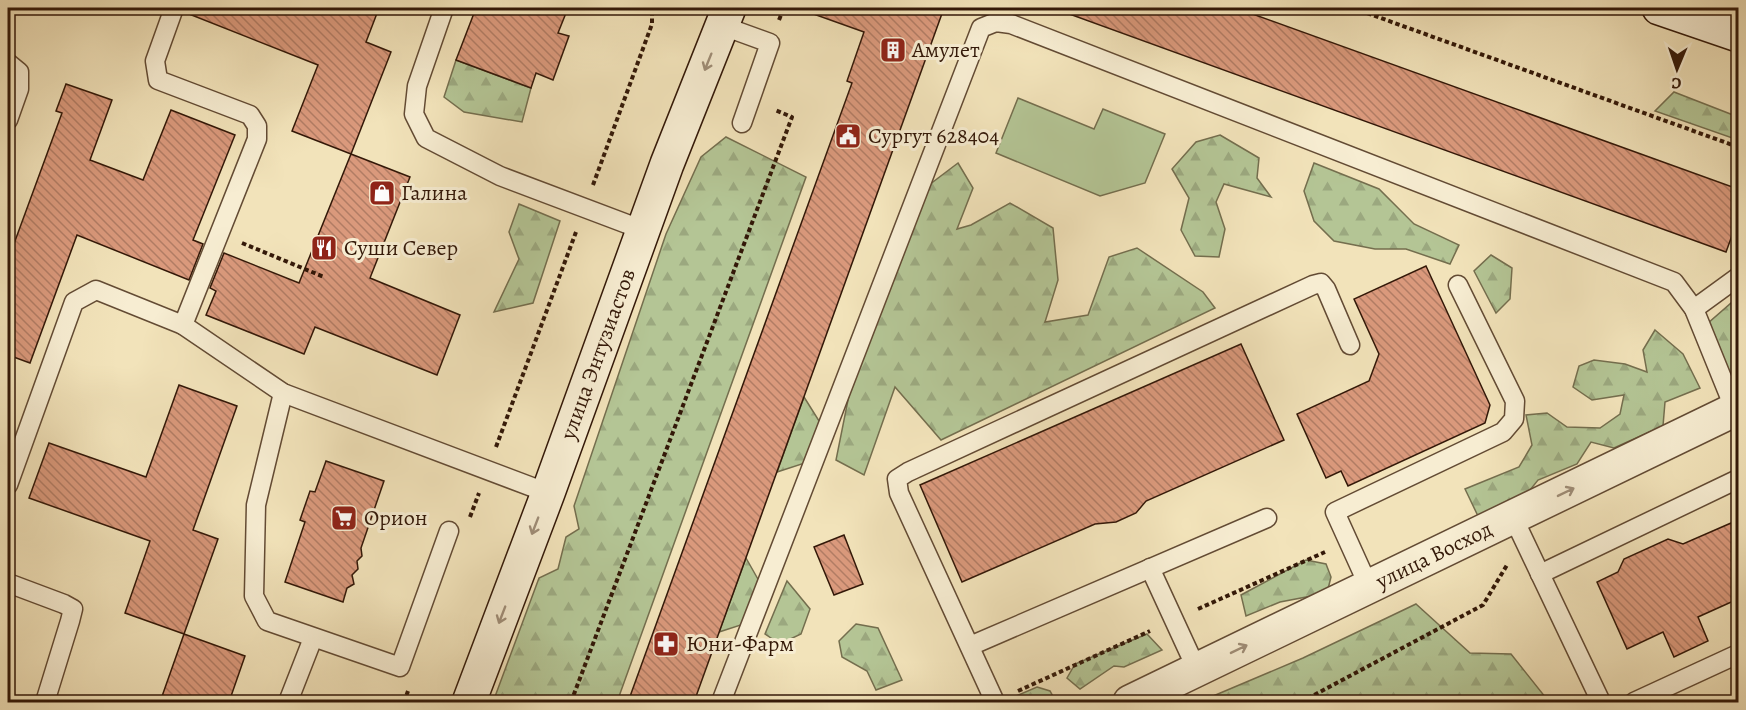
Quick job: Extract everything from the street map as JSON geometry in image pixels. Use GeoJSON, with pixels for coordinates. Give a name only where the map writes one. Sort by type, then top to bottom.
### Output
{"type":"FeatureCollection","features":[{"type":"Feature","properties":{"kind":"main road"},"geometry":{"type":"LineString","coordinates":[[1659,8],[1738,35]]}},
{"type":"Feature","properties":{"kind":"main road","name":"улица Энтузиастов"},"geometry":{"type":"LineString","coordinates":[[469,702],[548,493],[667,164],[726,17]]}},
{"type":"Feature","properties":{"kind":"main road","name":"улица Восход"},"geometry":{"type":"LineString","coordinates":[[1130,702],[1737,409]]}},
{"type":"Feature","properties":{"kind":"lane"},"geometry":{"type":"LineString","coordinates":[[174,8],[155,61],[158,80],[250,115],[257,126],[257,139],[183,325]]}},
{"type":"Feature","properties":{"kind":"lane"},"geometry":{"type":"LineString","coordinates":[[444,8],[417,86],[414,114],[426,138],[500,176],[643,230]]}},
{"type":"Feature","properties":{"kind":"lane"},"geometry":{"type":"LineString","coordinates":[[721,702],[981,28],[1014,16],[1674,282],[1694,309],[1737,409]]}},
{"type":"Feature","properties":{"kind":"lane"},"geometry":{"type":"LineString","coordinates":[[726,17],[770,43],[742,123]]}},
{"type":"Feature","properties":{"kind":"lane"},"geometry":{"type":"LineString","coordinates":[[8,63],[19,72],[19,89],[8,120]]}},
{"type":"Feature","properties":{"kind":"lane"},"geometry":{"type":"LineString","coordinates":[[1694,309],[1738,278]]}},
{"type":"Feature","properties":{"kind":"lane"},"geometry":{"type":"LineString","coordinates":[[995,702],[899,494],[897,479],[1313,285],[1322,283],[1326,289],[1350,345]]}},
{"type":"Feature","properties":{"kind":"lane"},"geometry":{"type":"LineString","coordinates":[[1369,587],[1335,512],[1503,432],[1514,419],[1515,401],[1458,285]]}},
{"type":"Feature","properties":{"kind":"lane"},"geometry":{"type":"LineString","coordinates":[[8,485],[74,302],[96,291],[183,325],[283,393],[548,493]]}},
{"type":"Feature","properties":{"kind":"lane"},"geometry":{"type":"LineString","coordinates":[[283,393],[256,505],[254,596],[267,621],[400,667],[449,531]]}},
{"type":"Feature","properties":{"kind":"lane"},"geometry":{"type":"LineString","coordinates":[[1540,574],[1738,479]]}},
{"type":"Feature","properties":{"kind":"lane"},"geometry":{"type":"LineString","coordinates":[[1513,517],[1601,702]]}},
{"type":"Feature","properties":{"kind":"lane"},"geometry":{"type":"LineString","coordinates":[[970,646],[1267,518]]}},
{"type":"Feature","properties":{"kind":"lane"},"geometry":{"type":"LineString","coordinates":[[1150,568],[1197,670]]}},
{"type":"Feature","properties":{"kind":"lane"},"geometry":{"type":"LineString","coordinates":[[8,583],[73,609],[45,702]]}},
{"type":"Feature","properties":{"kind":"lane"},"geometry":{"type":"LineString","coordinates":[[288,702],[313,638]]}},
{"type":"Feature","properties":{"kind":"lane"},"geometry":{"type":"LineString","coordinates":[[1634,702],[1738,654]]}},
{"type":"Feature","properties":{"kind":"path"},"geometry":{"type":"LineString","coordinates":[[468,525],[652,24],[652,8]]}},
{"type":"Feature","properties":{"kind":"path"},"geometry":{"type":"LineString","coordinates":[[1353,8],[1738,147]]}},
{"type":"Feature","properties":{"kind":"path"},"geometry":{"type":"LineString","coordinates":[[571,702],[792,117],[750,100]]}},
{"type":"Feature","properties":{"kind":"path"},"geometry":{"type":"LineString","coordinates":[[219,234],[324,277]]}},
{"type":"Feature","properties":{"kind":"path"},"geometry":{"type":"LineString","coordinates":[[404,702],[412,680]]}},
{"type":"Feature","properties":{"kind":"green space"},"geometry":{"type":"Polygon","coordinates":[[[456,60],[531,88],[522,122],[464,112],[444,97],[456,60]]]}},
{"type":"Feature","properties":{"kind":"green space"},"geometry":{"type":"Polygon","coordinates":[[[1674,92],[1733,115],[1738,119],[1738,140],[1655,111],[1674,92]]]}},
{"type":"Feature","properties":{"kind":"green space"},"geometry":{"type":"Polygon","coordinates":[[[1018,98],[1094,129],[1103,109],[1165,134],[1145,183],[1100,196],[996,153],[1018,98]]]}},
{"type":"Feature","properties":{"kind":"green space"},"geometry":{"type":"Polygon","coordinates":[[[1220,135],[1259,158],[1257,178],[1271,197],[1224,184],[1216,202],[1225,229],[1219,257],[1195,256],[1181,230],[1189,198],[1172,169],[1196,142],[1220,135]]]}},
{"type":"Feature","properties":{"kind":"green space"},"geometry":{"type":"Polygon","coordinates":[[[726,137],[806,177],[617,702],[493,702],[539,578],[558,569],[566,537],[579,529],[574,506],[666,234],[701,157],[726,137]]]}},
{"type":"Feature","properties":{"kind":"green space"},"geometry":{"type":"Polygon","coordinates":[[[958,163],[973,188],[957,229],[971,225],[1010,203],[1053,228],[1058,280],[1045,322],[1088,315],[1109,257],[1137,248],[1203,292],[1215,308],[941,440],[895,387],[864,475],[836,460],[850,390],[929,185],[958,163]]]}},
{"type":"Feature","properties":{"kind":"green space"},"geometry":{"type":"Polygon","coordinates":[[[1314,163],[1379,189],[1414,224],[1459,245],[1450,264],[1406,249],[1375,249],[1334,241],[1314,221],[1304,191],[1314,163]]]}},
{"type":"Feature","properties":{"kind":"green space"},"geometry":{"type":"Polygon","coordinates":[[[519,204],[560,221],[533,303],[494,312],[519,259],[509,232],[519,204]]]}},
{"type":"Feature","properties":{"kind":"green space"},"geometry":{"type":"Polygon","coordinates":[[[1491,255],[1512,268],[1510,299],[1496,313],[1474,271],[1491,255]]]}},
{"type":"Feature","properties":{"kind":"green space"},"geometry":{"type":"Polygon","coordinates":[[[1738,297],[1738,381],[1728,373],[1707,324],[1738,297]]]}},
{"type":"Feature","properties":{"kind":"green space"},"geometry":{"type":"Polygon","coordinates":[[[1655,330],[1683,354],[1700,388],[1665,402],[1663,426],[1614,448],[1591,442],[1577,464],[1538,480],[1526,495],[1478,516],[1465,489],[1519,467],[1532,445],[1526,415],[1547,413],[1567,427],[1600,428],[1620,414],[1624,395],[1592,400],[1573,387],[1579,366],[1594,360],[1625,364],[1647,372],[1643,350],[1655,330]]]}},
{"type":"Feature","properties":{"kind":"green space"},"geometry":{"type":"Polygon","coordinates":[[[804,397],[821,424],[805,463],[777,472],[804,397]]]}},
{"type":"Feature","properties":{"kind":"green space"},"geometry":{"type":"Polygon","coordinates":[[[746,558],[759,581],[744,624],[719,632],[746,558]]]}},
{"type":"Feature","properties":{"kind":"green space"},"geometry":{"type":"Polygon","coordinates":[[[1306,560],[1326,564],[1331,577],[1327,593],[1280,602],[1246,616],[1241,595],[1306,560]]]}},
{"type":"Feature","properties":{"kind":"green space"},"geometry":{"type":"Polygon","coordinates":[[[787,581],[810,609],[801,634],[780,644],[765,634],[787,581]]]}},
{"type":"Feature","properties":{"kind":"green space"},"geometry":{"type":"Polygon","coordinates":[[[1416,604],[1470,653],[1511,654],[1547,702],[1199,702],[1303,658],[1416,604]]]}},
{"type":"Feature","properties":{"kind":"green space"},"geometry":{"type":"Polygon","coordinates":[[[856,624],[878,628],[902,680],[876,690],[867,671],[842,657],[839,641],[856,624]]]}},
{"type":"Feature","properties":{"kind":"green space"},"geometry":{"type":"Polygon","coordinates":[[[1147,634],[1162,650],[1124,667],[1114,666],[1080,689],[1067,678],[1075,664],[1147,634]]]}},
{"type":"Feature","properties":{"kind":"green space"},"geometry":{"type":"Polygon","coordinates":[[[1037,687],[1050,691],[1056,702],[1016,702],[1016,696],[1037,687]]]}},
{"type":"Feature","properties":{"kind":"building"},"geometry":{"type":"Polygon","coordinates":[[[185,8],[379,8],[366,42],[391,52],[351,154],[292,131],[318,65],[184,12],[185,8]]]}},
{"type":"Feature","properties":{"kind":"building"},"geometry":{"type":"Polygon","coordinates":[[[476,8],[568,8],[558,33],[569,36],[553,80],[536,73],[531,88],[456,60],[476,8]]]}},
{"type":"Feature","properties":{"kind":"building"},"geometry":{"type":"Polygon","coordinates":[[[805,8],[944,8],[694,702],[628,702],[852,83],[847,81],[864,32],[805,11],[805,8]]]}},
{"type":"Feature","properties":{"kind":"building"},"geometry":{"type":"Polygon","coordinates":[[[1061,8],[1236,8],[1738,189],[1738,219],[1726,252],[1061,11],[1061,8]]]}},
{"type":"Feature","properties":{"kind":"building"},"geometry":{"type":"Polygon","coordinates":[[[66,84],[112,100],[90,160],[143,180],[171,110],[235,135],[193,240],[203,244],[189,280],[77,235],[30,363],[8,355],[8,260],[62,113],[56,111],[66,84]]]}},
{"type":"Feature","properties":{"kind":"building"},"geometry":{"type":"Polygon","coordinates":[[[351,154],[410,177],[370,278],[460,315],[437,375],[315,327],[304,354],[206,315],[216,291],[210,288],[224,253],[299,283],[351,154]]]}},
{"type":"Feature","properties":{"kind":"building"},"geometry":{"type":"Polygon","coordinates":[[[1426,266],[1490,405],[1485,423],[1348,486],[1341,471],[1326,478],[1297,414],[1369,381],[1379,354],[1354,299],[1426,266]]]}},
{"type":"Feature","properties":{"kind":"building"},"geometry":{"type":"Polygon","coordinates":[[[1241,344],[1284,440],[1146,501],[1136,513],[1116,522],[1095,524],[962,582],[920,485],[1241,344]]]}},
{"type":"Feature","properties":{"kind":"building"},"geometry":{"type":"Polygon","coordinates":[[[179,385],[237,406],[193,530],[218,539],[184,634],[125,613],[150,541],[29,498],[49,443],[146,477],[179,385]]]}},
{"type":"Feature","properties":{"kind":"building"},"geometry":{"type":"Polygon","coordinates":[[[326,461],[384,481],[361,548],[362,556],[357,561],[358,569],[352,575],[354,584],[347,588],[343,602],[285,582],[305,522],[300,520],[310,491],[315,492],[326,461]]]}},
{"type":"Feature","properties":{"kind":"building"},"geometry":{"type":"Polygon","coordinates":[[[1738,520],[1738,599],[1698,617],[1708,641],[1674,657],[1663,632],[1627,649],[1597,582],[1618,572],[1624,559],[1668,539],[1683,544],[1738,520]]]}},
{"type":"Feature","properties":{"kind":"building"},"geometry":{"type":"Polygon","coordinates":[[[844,535],[863,584],[834,595],[814,547],[844,535]]]}},
{"type":"Feature","properties":{"kind":"building"},"geometry":{"type":"Polygon","coordinates":[[[184,634],[245,656],[229,702],[160,702],[184,634]]]}},
{"type":"Feature","properties":{"kind":"place","name":"Амулет"},"geometry":{"type":"Point","coordinates":[893,50]}},
{"type":"Feature","properties":{"kind":"place","name":"Сургут 628404"},"geometry":{"type":"Point","coordinates":[848,136]}},
{"type":"Feature","properties":{"kind":"place","name":"Галина"},"geometry":{"type":"Point","coordinates":[382,193]}},
{"type":"Feature","properties":{"kind":"place","name":"Суши Север"},"geometry":{"type":"Point","coordinates":[324,248]}},
{"type":"Feature","properties":{"kind":"place","name":"Орион"},"geometry":{"type":"Point","coordinates":[344,518]}},
{"type":"Feature","properties":{"kind":"place","name":"Юни-Фарм"},"geometry":{"type":"Point","coordinates":[666,644]}}]}
